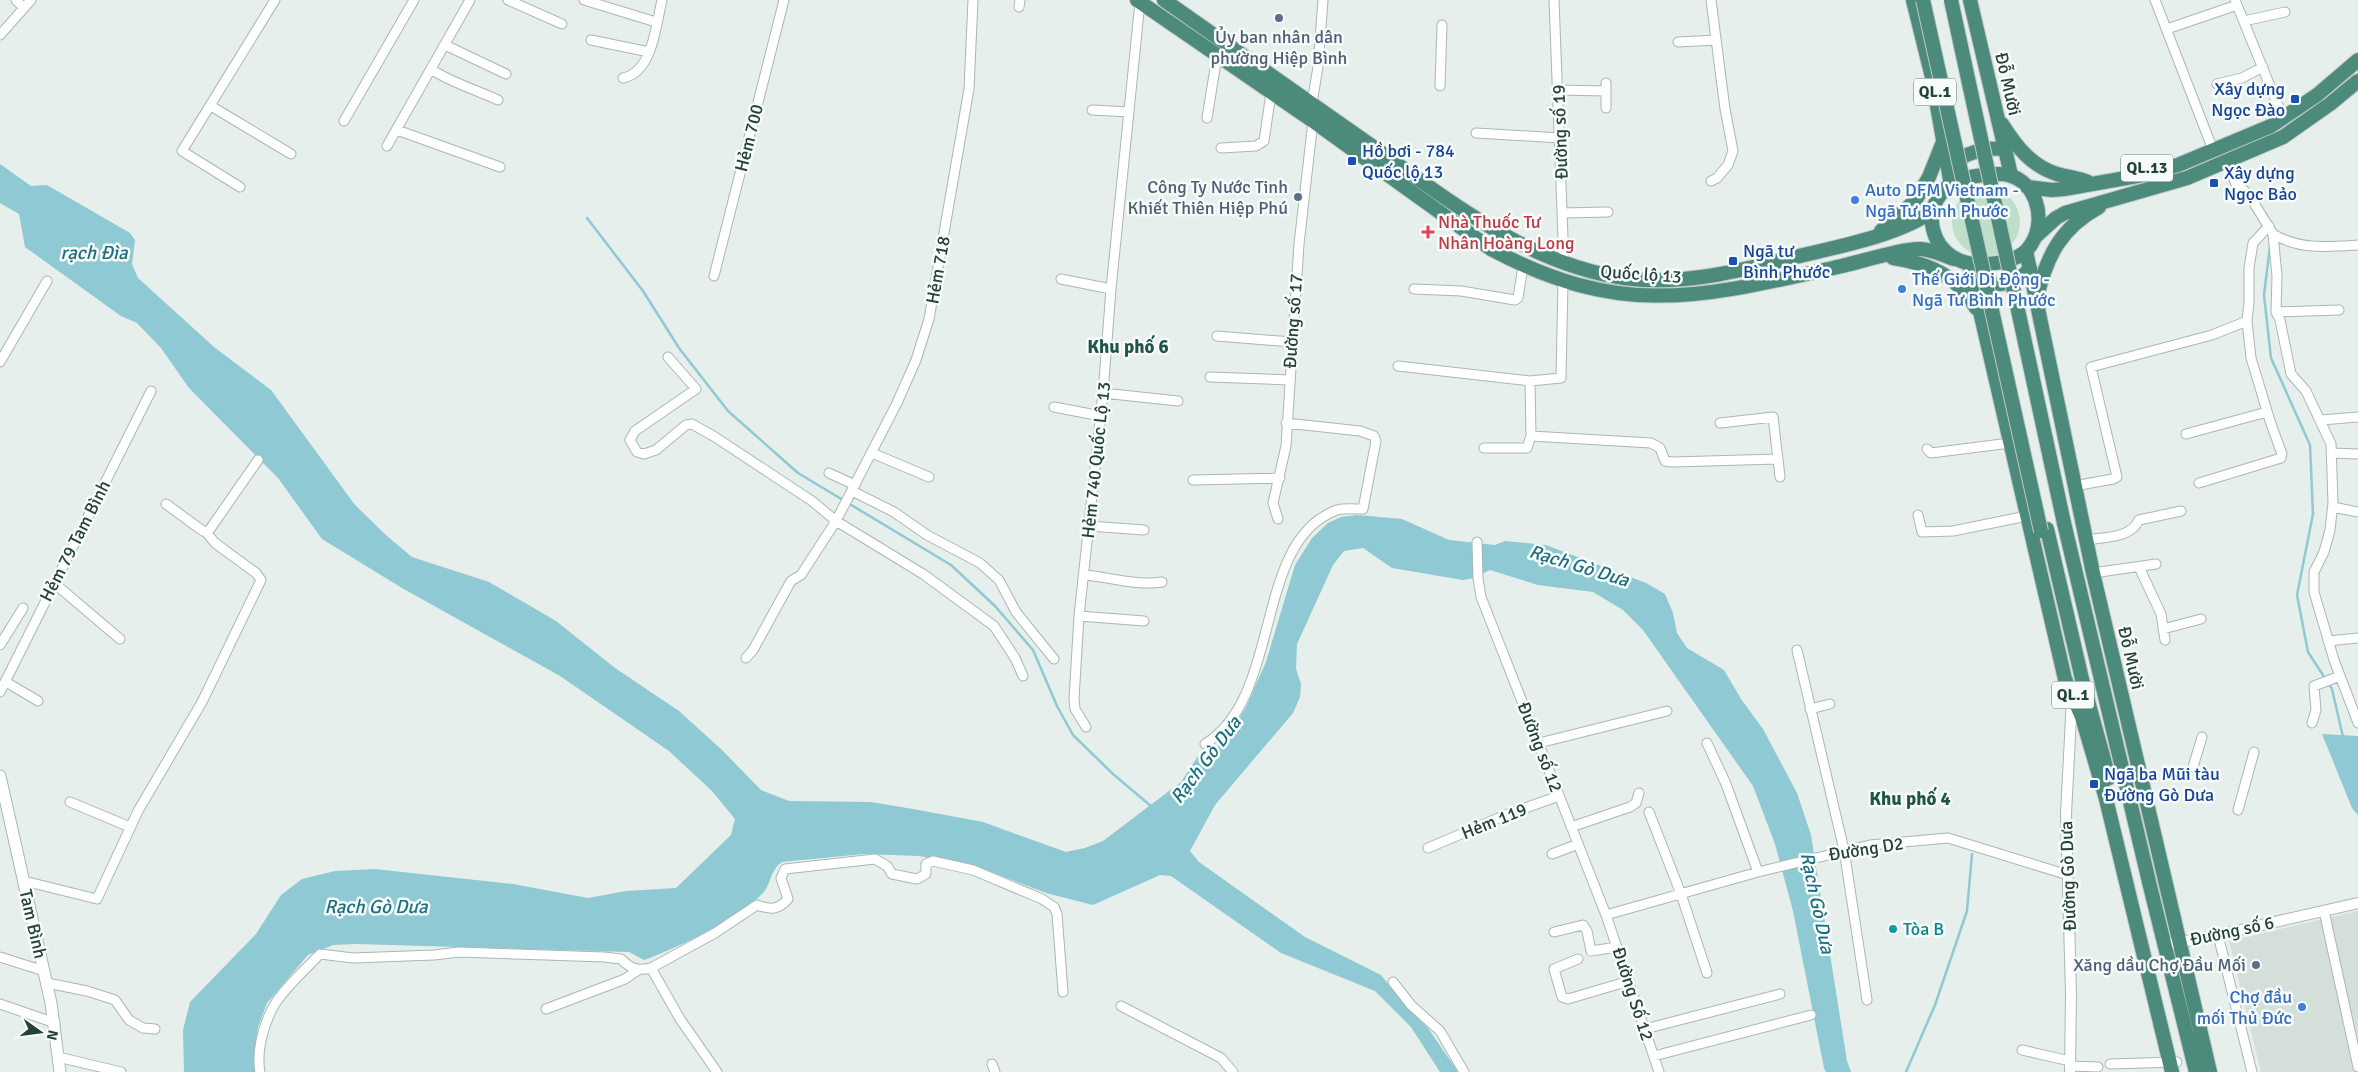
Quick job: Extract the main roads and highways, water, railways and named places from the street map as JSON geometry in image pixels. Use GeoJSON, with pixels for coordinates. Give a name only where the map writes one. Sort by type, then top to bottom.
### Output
{"type":"FeatureCollection","features":[{"type":"Feature","properties":{"kind":"highway","name":"Quốc lộ 13"},"geometry":{"type":"LineString","coordinates":[[1164,0],[1473,215],[1520,244],[1564,264],[1624,278],[1649,280],[1697,279],[1754,267],[1877,235],[1914,223],[1934,210]]}},
{"type":"Feature","properties":{"kind":"highway","name":"QL.1"},"geometry":{"type":"LineString","coordinates":[[1913,0],[1932,76],[1951,185]]}},
{"type":"Feature","properties":{"kind":"highway","name":"QL.1"},"geometry":{"type":"LineString","coordinates":[[1923,0],[2044,530],[2082,681],[2097,728],[2175,1067]]}},
{"type":"Feature","properties":{"kind":"highway","name":"QL.1"},"geometry":{"type":"LineString","coordinates":[[1932,0],[2044,530]]}},
{"type":"Feature","properties":{"kind":"highway","name":"QL.1"},"geometry":{"type":"LineString","coordinates":[[1951,0],[2067,522]]}},
{"type":"Feature","properties":{"kind":"highway","name":"QL.1"},"geometry":{"type":"LineString","coordinates":[[1959,0],[2067,522]]}},
{"type":"Feature","properties":{"kind":"highway","name":"Đỗ Mười"},"geometry":{"type":"LineString","coordinates":[[1970,0],[2011,175]]}},
{"type":"Feature","properties":{"kind":"highway","name":"Quốc lộ 13"},"geometry":{"type":"LineString","coordinates":[[1138,1],[1313,121],[1491,249],[1523,266],[1563,282],[1625,295],[1679,297],[1760,285],[1920,249],[1954,259]]}},
{"type":"Feature","properties":{"kind":"highway","name":"QL.13"},"geometry":{"type":"LineString","coordinates":[[2027,187],[2052,190],[2142,170],[2194,153],[2211,151],[2271,126],[2317,95],[2358,60]]}},
{"type":"Feature","properties":{"kind":"highway","name":"QL.13"},"geometry":{"type":"LineString","coordinates":[[2035,237],[2060,215],[2083,206],[2187,178],[2284,137],[2358,81]]}},
{"type":"Feature","properties":{"kind":"highway"},"geometry":{"type":"LineString","coordinates":[[1997,115],[2017,146],[2031,161],[2055,174],[2085,183]]}},
{"type":"Feature","properties":{"kind":"highway"},"geometry":{"type":"LineString","coordinates":[[1877,235],[1916,201],[1929,177],[1944,141]]}},
{"type":"Feature","properties":{"kind":"highway"},"geometry":{"type":"LineString","coordinates":[[1949,168],[1958,158],[1966,155],[2004,149]]}},
{"type":"Feature","properties":{"kind":"highway"},"geometry":{"type":"LineString","coordinates":[[2011,175],[1977,176],[1962,179],[1951,185],[1940,196],[1934,210],[1932,219],[1935,236],[1942,247],[1954,259],[1969,264],[1990,264],[2005,261],[2026,251]]}},
{"type":"Feature","properties":{"kind":"highway","name":"QL.13"},"geometry":{"type":"LineString","coordinates":[[2011,175],[2027,187],[2036,201],[2039,212],[2039,224],[2035,237],[2026,251]]}},
{"type":"Feature","properties":{"kind":"highway"},"geometry":{"type":"LineString","coordinates":[[2037,299],[2050,258],[2065,232],[2084,216],[2118,198]]}},
{"type":"Feature","properties":{"kind":"highway","name":"Đỗ Mười"},"geometry":{"type":"LineString","coordinates":[[2026,251],[2092,573],[2119,687],[2172,944],[2196,1072]]}},
{"type":"Feature","properties":{"kind":"highway"},"geometry":{"type":"LineString","coordinates":[[1883,257],[1914,260],[1935,270],[1967,294],[1982,316]]}},
{"type":"Feature","properties":{"kind":"highway","name":"QL.1"},"geometry":{"type":"LineString","coordinates":[[1969,264],[2065,679],[2082,717],[2106,799],[2175,1067]]}},
{"type":"Feature","properties":{"kind":"highway"},"geometry":{"type":"LineString","coordinates":[[1974,282],[2000,285],[2020,278],[2030,268]]}},
{"type":"Feature","properties":{"kind":"highway","name":"Đỗ Mười"},"geometry":{"type":"LineString","coordinates":[[2067,522],[2100,673],[2172,944],[2210,1072]]}},
{"type":"Feature","properties":{"kind":"highway"},"geometry":{"type":"LineString","coordinates":[[2100,673],[2119,687],[2118,742]]}},
{"type":"Feature","properties":{"kind":"highway"},"geometry":{"type":"LineString","coordinates":[[2082,717],[2097,728]]}},
{"type":"Feature","properties":{"kind":"main road","name":"Tam Bình"},"geometry":{"type":"LineString","coordinates":[[0,776],[47,983],[60,1072]]}},
{"type":"Feature","properties":{"kind":"water","name":"rạch Đìa"},"geometry":{"type":"Polygon","coordinates":[[[0,164],[31,186],[47,185],[130,233],[135,240],[132,264],[138,278],[214,347],[271,390],[355,505],[412,557],[489,582],[556,621],[615,668],[679,711],[722,750],[761,790],[789,801],[871,802],[913,809],[983,822],[1066,852],[1085,848],[1103,841],[1181,782],[1198,756],[1218,746],[1226,739],[1246,707],[1266,662],[1295,565],[1312,538],[1328,523],[1341,517],[1357,515],[1402,519],[1449,540],[1495,545],[1505,541],[1546,545],[1646,583],[1665,594],[1673,613],[1677,633],[1687,648],[1724,670],[1741,699],[1763,729],[1797,793],[1811,835],[1847,1061],[1851,1072],[1826,1072],[1824,1068],[1793,911],[1775,844],[1753,786],[1643,630],[1623,610],[1593,592],[1538,585],[1490,570],[1474,578],[1463,580],[1392,568],[1363,548],[1344,551],[1333,565],[1297,644],[1296,669],[1301,684],[1300,697],[1293,713],[1215,805],[1190,851],[1199,862],[1305,937],[1381,975],[1405,1005],[1428,1028],[1458,1072],[1440,1072],[1411,1027],[1375,991],[1281,953],[1171,876],[1160,875],[1093,905],[1046,893],[983,869],[919,856],[864,854],[782,862],[775,869],[768,886],[751,904],[722,923],[690,940],[644,960],[629,952],[356,944],[333,945],[308,955],[267,1003],[258,1027],[255,1047],[256,1072],[184,1072],[183,1030],[190,1002],[256,934],[281,895],[302,879],[335,871],[375,869],[513,884],[588,898],[626,891],[676,888],[731,835],[735,819],[712,791],[669,751],[560,676],[402,588],[322,539],[278,478],[189,388],[161,348],[137,323],[121,316],[25,247],[19,214],[0,203],[0,164]]]}},
{"type":"Feature","properties":{"kind":"water"},"geometry":{"type":"Polygon","coordinates":[[[2322,734],[2358,736],[2358,815],[2352,808],[2322,734]]]}},
{"type":"Feature","properties":{"kind":"waterway"},"geometry":{"type":"LineString","coordinates":[[587,218],[643,291],[679,348],[728,411],[798,473],[843,500]]}},
{"type":"Feature","properties":{"kind":"waterway"},"geometry":{"type":"LineString","coordinates":[[2270,246],[2264,295],[2271,358],[2310,445],[2313,514],[2297,595],[2308,652],[2332,689],[2343,737]]}},
{"type":"Feature","properties":{"kind":"waterway"},"geometry":{"type":"LineString","coordinates":[[848,503],[951,565],[995,606],[1033,650],[1057,706],[1073,735],[1113,774],[1152,807]]}},
{"type":"Feature","properties":{"kind":"waterway","name":"Rạch Gò Dưa"},"geometry":{"type":"LineString","coordinates":[[1906,1072],[1935,1005],[1967,911],[1972,854]]}},
{"type":"Feature","properties":{"kind":"place","name":"Ủy ban nhân dân phường Hiệp Bình"},"geometry":{"type":"Point","coordinates":[1279,18]}},
{"type":"Feature","properties":{"kind":"place","name":"Xây dựng Ngọc Đào"},"geometry":{"type":"Point","coordinates":[2295,99]}},
{"type":"Feature","properties":{"kind":"place","name":"Hồ bơi - 784 Quốc lộ 13"},"geometry":{"type":"Point","coordinates":[1352,161]}},
{"type":"Feature","properties":{"kind":"place","name":"Xây dựng Ngọc Bảo"},"geometry":{"type":"Point","coordinates":[2214,183]}},
{"type":"Feature","properties":{"kind":"place","name":"Công Ty Nước Tinh Khiết Thiên Hiệp Phú"},"geometry":{"type":"Point","coordinates":[1298,197]}},
{"type":"Feature","properties":{"kind":"place","name":"Auto DFM Vietnam - Ngã Tư Bình Phước"},"geometry":{"type":"Point","coordinates":[1855,200]}},
{"type":"Feature","properties":{"kind":"place","name":"Nhà Thuốc Tư Nhân Hoàng Long"},"geometry":{"type":"Point","coordinates":[1428,232]}},
{"type":"Feature","properties":{"kind":"place","name":"Ngã tư Bình Phước"},"geometry":{"type":"Point","coordinates":[1733,261]}},
{"type":"Feature","properties":{"kind":"place","name":"Thế Giới Di Động - Ngã Tư Bình Phước"},"geometry":{"type":"Point","coordinates":[1902,289]}},
{"type":"Feature","properties":{"kind":"place","name":"Ngã ba Mũi tàu Đường Gò Dưa"},"geometry":{"type":"Point","coordinates":[2094,784]}},
{"type":"Feature","properties":{"kind":"place","name":"Tòa B"},"geometry":{"type":"Point","coordinates":[1893,929]}},
{"type":"Feature","properties":{"kind":"place","name":"Xăng dầu Chợ Đầu Mối"},"geometry":{"type":"Point","coordinates":[2256,965]}},
{"type":"Feature","properties":{"kind":"place","name":"Chợ đầu mối Thủ Đức"},"geometry":{"type":"Point","coordinates":[2302,1007]}},
{"type":"Feature","properties":{"kind":"district","name":"Khu phố 6"},"geometry":{"type":"Point","coordinates":[1128,347]}},
{"type":"Feature","properties":{"kind":"district","name":"Khu phố 4"},"geometry":{"type":"Point","coordinates":[1910,799]}}]}
